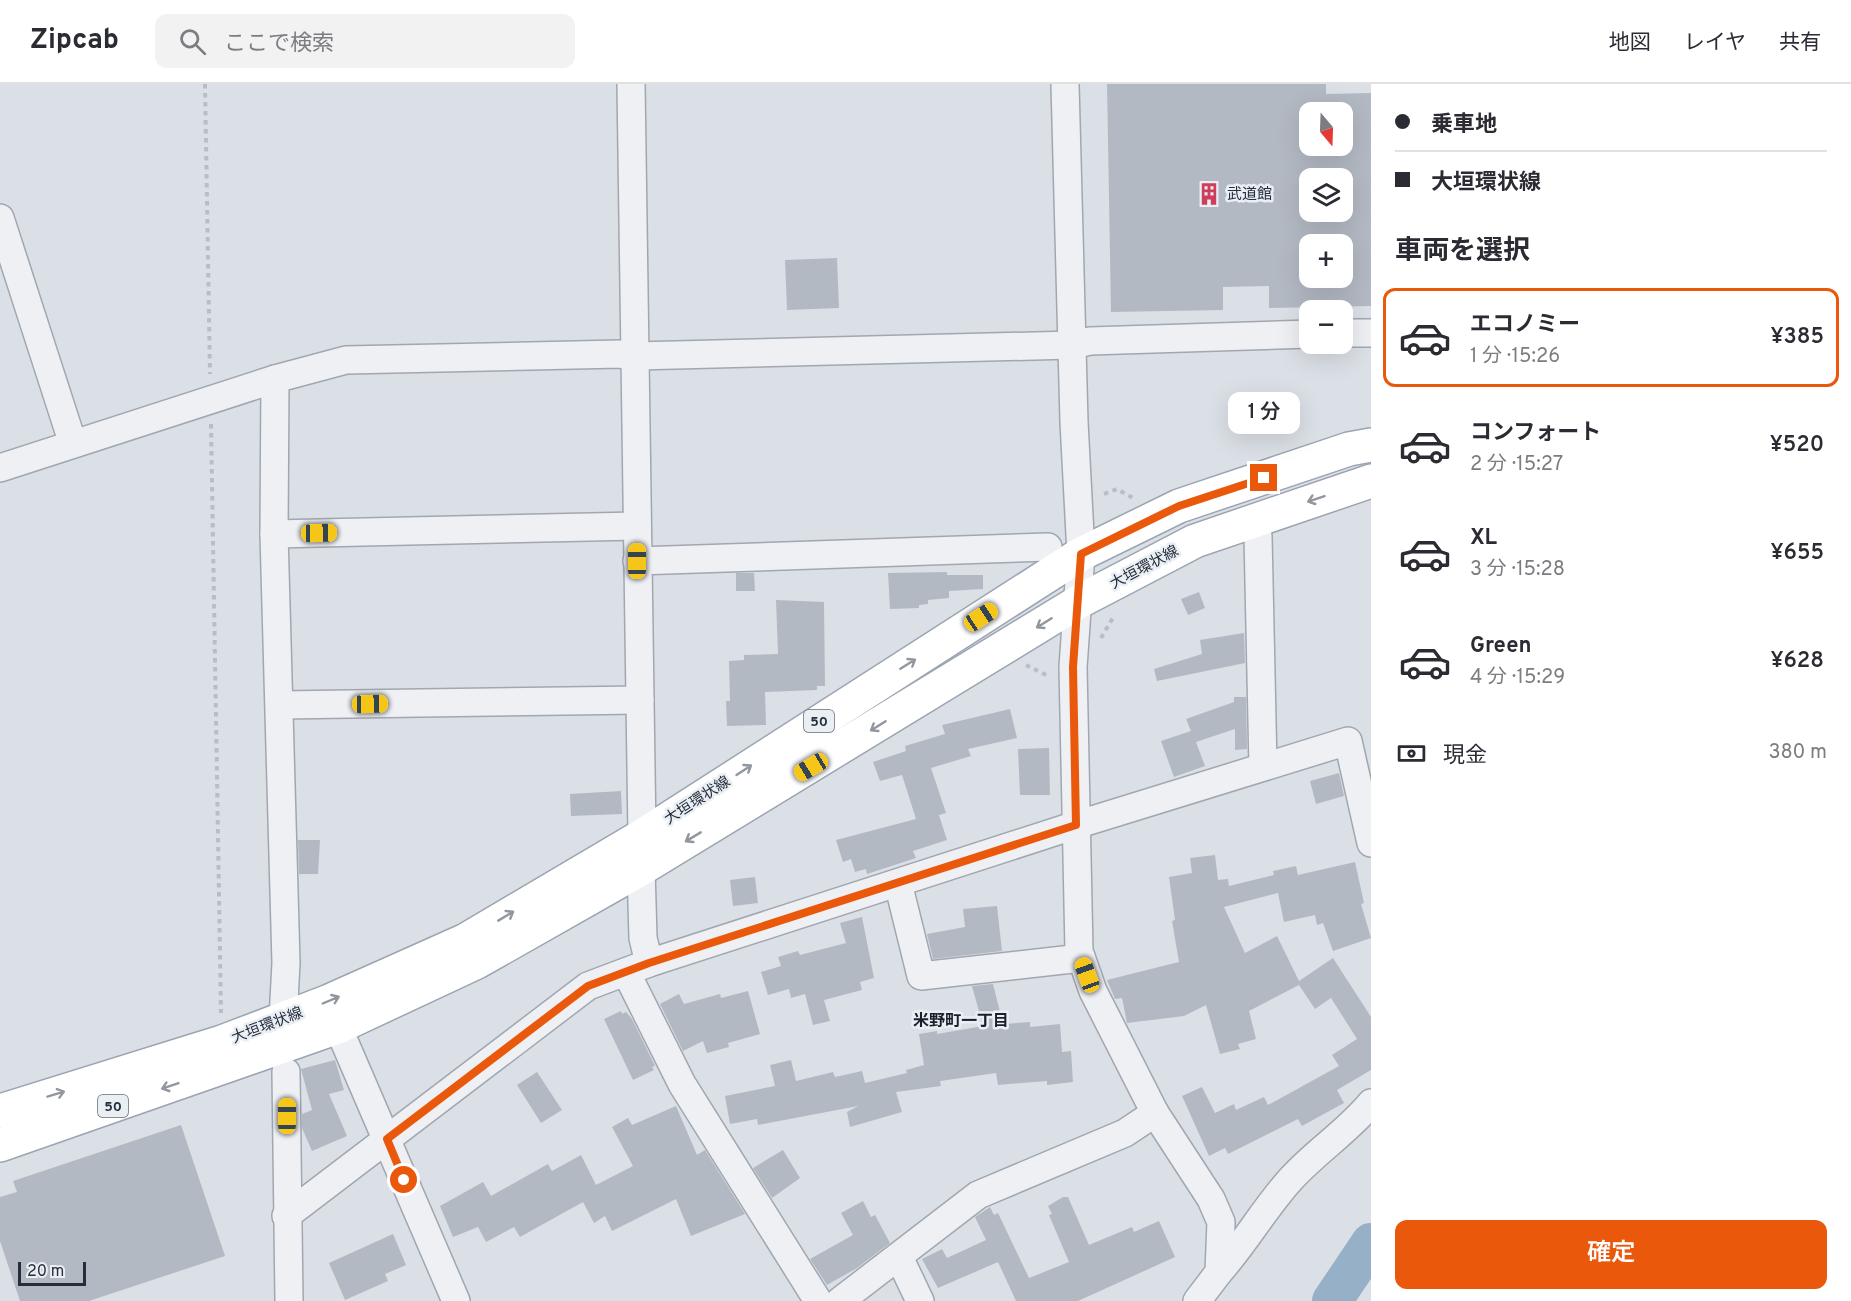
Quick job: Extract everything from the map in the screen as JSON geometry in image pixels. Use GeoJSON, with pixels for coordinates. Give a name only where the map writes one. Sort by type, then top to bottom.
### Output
{"type":"FeatureCollection","features":[{"type":"Feature","properties":{"kind":"main road","name":"大垣環状線"},"geometry":{"type":"LineString","coordinates":[[279,1041],[465,940],[642,836],[1081,554],[1179,506],[1349,449],[1371,445]]}},
{"type":"Feature","properties":{"kind":"main road","name":"大垣環状線"},"geometry":{"type":"LineString","coordinates":[[0,1111],[338,1027],[477,962],[640,869],[1080,601],[1195,541],[1371,481]]}},
{"type":"Feature","properties":{"kind":"main road","name":"大垣環状線"},"geometry":{"type":"LineString","coordinates":[[0,1144],[224,1054]]}},
{"type":"Feature","properties":{"kind":"street"},"geometry":{"type":"LineString","coordinates":[[631,84],[642,836]]}},
{"type":"Feature","properties":{"kind":"street"},"geometry":{"type":"LineString","coordinates":[[1065,84],[1072,345],[1081,554],[1080,601],[1073,667],[1079,951],[1093,991],[1155,1113],[1215,1206],[1221,1222],[1219,1272]]}},
{"type":"Feature","properties":{"kind":"street"},"geometry":{"type":"LineString","coordinates":[[0,218],[73,444]]}},
{"type":"Feature","properties":{"kind":"street"},"geometry":{"type":"LineString","coordinates":[[1353,333],[1371,333]]}},
{"type":"Feature","properties":{"kind":"street"},"geometry":{"type":"LineString","coordinates":[[0,468],[217,398],[346,360],[619,354],[636,356],[1072,345],[1090,341],[1299,334]]}},
{"type":"Feature","properties":{"kind":"street"},"geometry":{"type":"LineString","coordinates":[[272,381],[286,963],[279,1041],[289,1301]]}},
{"type":"Feature","properties":{"kind":"street"},"geometry":{"type":"LineString","coordinates":[[274,534],[637,526]]}},
{"type":"Feature","properties":{"kind":"street"},"geometry":{"type":"LineString","coordinates":[[1258,536],[1263,767]]}},
{"type":"Feature","properties":{"kind":"street"},"geometry":{"type":"LineString","coordinates":[[637,561],[1048,547]]}},
{"type":"Feature","properties":{"kind":"street"},"geometry":{"type":"LineString","coordinates":[[280,705],[640,700]]}},
{"type":"Feature","properties":{"kind":"street"},"geometry":{"type":"LineString","coordinates":[[286,1216],[588,986],[638,968],[1076,825],[1348,741],[1371,843]]}},
{"type":"Feature","properties":{"kind":"street"},"geometry":{"type":"LineString","coordinates":[[640,869],[643,938],[638,968],[682,1084],[818,1301]]}},
{"type":"Feature","properties":{"kind":"street"},"geometry":{"type":"LineString","coordinates":[[898,883],[921,976],[1081,958]]}},
{"type":"Feature","properties":{"kind":"street"},"geometry":{"type":"LineString","coordinates":[[338,1027],[456,1301]]}},
{"type":"Feature","properties":{"kind":"street"},"geometry":{"type":"LineString","coordinates":[[1197,1301],[1237,1252],[1261,1213],[1292,1178],[1357,1120],[1371,1103]]}},
{"type":"Feature","properties":{"kind":"street"},"geometry":{"type":"LineString","coordinates":[[840,1301],[978,1195],[1125,1133],[1155,1113]]}},
{"type":"Feature","properties":{"kind":"street"},"geometry":{"type":"LineString","coordinates":[[899,1257],[920,1301]]}},
{"type":"Feature","properties":{"kind":"path"},"geometry":{"type":"LineString","coordinates":[[205,84],[217,398],[224,1054]]}},
{"type":"Feature","properties":{"kind":"path"},"geometry":{"type":"LineString","coordinates":[[1023,657],[1026,666],[1049,678],[1056,674]]}},
{"type":"Feature","properties":{"kind":"building","name":"武道館"},"geometry":{"type":"Polygon","coordinates":[[[1107,84],[1326,84],[1326,94],[1371,93],[1371,306],[1353,306],[1353,300],[1299,300],[1299,307],[1269,308],[1269,286],[1223,287],[1223,310],[1111,312],[1107,84]]]}},
{"type":"Feature","properties":{"kind":"building"},"geometry":{"type":"Polygon","coordinates":[[[837,258],[839,308],[787,310],[785,260],[837,258]]]}},
{"type":"Feature","properties":{"kind":"building"},"geometry":{"type":"Polygon","coordinates":[[[947,572],[947,575],[983,575],[983,589],[949,591],[949,598],[928,600],[928,604],[919,605],[919,608],[890,609],[888,573],[947,572]]]}},
{"type":"Feature","properties":{"kind":"building"},"geometry":{"type":"Polygon","coordinates":[[[736,573],[754,573],[755,591],[736,591],[736,573]]]}},
{"type":"Feature","properties":{"kind":"building"},"geometry":{"type":"Polygon","coordinates":[[[1199,592],[1205,608],[1188,615],[1181,599],[1199,592]]]}},
{"type":"Feature","properties":{"kind":"building"},"geometry":{"type":"Polygon","coordinates":[[[776,600],[824,602],[825,686],[817,686],[817,690],[765,692],[766,725],[727,726],[726,701],[730,701],[729,661],[744,660],[744,655],[778,654],[776,600]]]}},
{"type":"Feature","properties":{"kind":"building"},"geometry":{"type":"Polygon","coordinates":[[[1244,633],[1245,663],[1157,681],[1154,669],[1202,654],[1200,640],[1244,633]]]}},
{"type":"Feature","properties":{"kind":"building"},"geometry":{"type":"Polygon","coordinates":[[[1234,697],[1246,697],[1247,749],[1235,750],[1235,729],[1196,742],[1205,766],[1174,777],[1161,741],[1191,731],[1186,719],[1234,702],[1234,697]]]}},
{"type":"Feature","properties":{"kind":"building"},"geometry":{"type":"Polygon","coordinates":[[[1010,709],[1017,738],[968,749],[971,756],[931,768],[946,813],[939,815],[947,840],[913,851],[916,858],[867,874],[866,869],[855,872],[851,859],[843,862],[836,840],[916,819],[902,775],[880,781],[873,762],[906,751],[905,746],[945,734],[942,725],[1010,709]]]}},
{"type":"Feature","properties":{"kind":"building"},"geometry":{"type":"Polygon","coordinates":[[[1049,748],[1050,795],[1020,795],[1018,749],[1049,748]]]}},
{"type":"Feature","properties":{"kind":"building"},"geometry":{"type":"Polygon","coordinates":[[[1339,773],[1344,796],[1316,804],[1310,781],[1339,773]]]}},
{"type":"Feature","properties":{"kind":"building"},"geometry":{"type":"Polygon","coordinates":[[[621,791],[622,814],[571,816],[570,794],[621,791]]]}},
{"type":"Feature","properties":{"kind":"building"},"geometry":{"type":"Polygon","coordinates":[[[298,840],[320,840],[318,874],[299,874],[298,840]]]}},
{"type":"Feature","properties":{"kind":"building"},"geometry":{"type":"Polygon","coordinates":[[[1215,855],[1218,880],[1228,879],[1229,886],[1274,875],[1273,871],[1296,866],[1298,875],[1355,862],[1364,903],[1361,904],[1371,938],[1333,951],[1323,923],[1317,925],[1315,915],[1284,922],[1278,893],[1224,907],[1245,953],[1277,936],[1299,981],[1333,958],[1371,1017],[1371,1070],[1337,1090],[1344,1103],[1302,1126],[1298,1119],[1228,1154],[1225,1148],[1209,1156],[1182,1096],[1202,1087],[1215,1113],[1234,1104],[1236,1110],[1264,1097],[1268,1105],[1339,1066],[1332,1055],[1357,1039],[1331,998],[1315,1009],[1299,985],[1249,1011],[1256,1039],[1238,1044],[1240,1049],[1220,1054],[1206,1005],[1184,1016],[1127,1023],[1122,998],[1115,999],[1107,980],[1179,962],[1172,921],[1175,920],[1169,877],[1192,873],[1190,858],[1215,855]]]}},
{"type":"Feature","properties":{"kind":"building"},"geometry":{"type":"Polygon","coordinates":[[[755,877],[758,903],[733,906],[730,880],[755,877]]]}},
{"type":"Feature","properties":{"kind":"building"},"geometry":{"type":"Polygon","coordinates":[[[997,906],[1002,951],[933,959],[927,934],[965,927],[963,909],[997,906]]]}},
{"type":"Feature","properties":{"kind":"building"},"geometry":{"type":"Polygon","coordinates":[[[862,917],[874,978],[860,982],[862,990],[824,1000],[830,1021],[813,1025],[805,994],[791,998],[789,989],[768,995],[761,972],[781,966],[778,957],[798,951],[800,955],[846,943],[840,923],[862,917]]]}},
{"type":"Feature","properties":{"kind":"building"},"geometry":{"type":"Polygon","coordinates":[[[993,984],[1003,1024],[1030,1022],[1030,1027],[1060,1024],[1062,1052],[1071,1051],[1073,1082],[1047,1085],[1047,1081],[998,1085],[996,1073],[940,1081],[941,1086],[896,1092],[902,1112],[850,1127],[847,1112],[858,1106],[758,1125],[757,1119],[730,1124],[725,1096],[775,1086],[770,1065],[791,1060],[796,1081],[833,1072],[835,1077],[862,1071],[865,1083],[907,1073],[906,1070],[924,1065],[919,1034],[937,1031],[937,1034],[983,1026],[972,986],[993,984]]]}},
{"type":"Feature","properties":{"kind":"building"},"geometry":{"type":"Polygon","coordinates":[[[748,991],[760,1034],[728,1043],[729,1047],[707,1053],[703,1041],[683,1051],[660,1004],[679,994],[684,1004],[720,994],[721,998],[748,991]]]}},
{"type":"Feature","properties":{"kind":"building"},"geometry":{"type":"Polygon","coordinates":[[[621,1011],[622,1014],[626,1012],[632,1019],[655,1066],[652,1067],[654,1070],[633,1080],[604,1019],[621,1011]]]}},
{"type":"Feature","properties":{"kind":"building"},"geometry":{"type":"Polygon","coordinates":[[[335,1060],[344,1090],[329,1094],[347,1136],[312,1151],[302,1128],[302,1114],[312,1110],[301,1069],[335,1060]]]}},
{"type":"Feature","properties":{"kind":"building"},"geometry":{"type":"Polygon","coordinates":[[[537,1072],[562,1110],[541,1123],[517,1085],[537,1072]]]}},
{"type":"Feature","properties":{"kind":"building"},"geometry":{"type":"Polygon","coordinates":[[[676,1106],[697,1155],[705,1150],[745,1214],[691,1236],[676,1199],[612,1231],[605,1216],[594,1223],[583,1202],[520,1237],[514,1227],[486,1242],[478,1227],[453,1237],[440,1206],[483,1182],[491,1196],[548,1164],[552,1171],[581,1155],[596,1185],[633,1166],[612,1127],[628,1118],[632,1125],[676,1106]]]}},
{"type":"Feature","properties":{"kind":"building"},"geometry":{"type":"Polygon","coordinates":[[[181,1125],[225,1256],[89,1301],[20,1301],[0,1241],[0,1197],[17,1192],[13,1181],[181,1125]]]}},
{"type":"Feature","properties":{"kind":"building"},"geometry":{"type":"Polygon","coordinates":[[[783,1150],[800,1178],[772,1198],[753,1168],[783,1150]]]}},
{"type":"Feature","properties":{"kind":"building"},"geometry":{"type":"Polygon","coordinates":[[[1063,1197],[1068,1197],[1089,1245],[1132,1227],[1134,1232],[1159,1221],[1175,1257],[1078,1301],[1016,1301],[998,1262],[938,1288],[922,1259],[942,1249],[947,1258],[986,1240],[975,1217],[990,1207],[994,1215],[998,1213],[1029,1278],[1069,1262],[1049,1215],[1052,1214],[1048,1206],[1063,1197]]]}},
{"type":"Feature","properties":{"kind":"building"},"geometry":{"type":"Polygon","coordinates":[[[863,1201],[871,1217],[875,1215],[890,1243],[857,1268],[827,1285],[810,1259],[853,1235],[841,1213],[863,1201]]]}},
{"type":"Feature","properties":{"kind":"building"},"geometry":{"type":"Polygon","coordinates":[[[393,1234],[406,1265],[385,1274],[388,1281],[345,1300],[329,1263],[393,1234]]]}},
{"type":"Feature","properties":{"kind":"waterway"},"geometry":{"type":"LineString","coordinates":[[1332,1301],[1371,1243]]}},
{"type":"Feature","properties":{"kind":"place","name":"武道館"},"geometry":{"type":"Point","coordinates":[1209,194]}},
{"type":"Feature","properties":{"kind":"district","name":"米野町一丁目"},"geometry":{"type":"Point","coordinates":[961,1020]}},
{"type":"Feature","properties":{"kind":"route"},"geometry":{"type":"LineString","coordinates":[[404,1180],[387,1139],[588,986],[649,963],[1076,825],[1073,667],[1080,601],[1081,554],[1179,506],[1264,478]]}}]}
